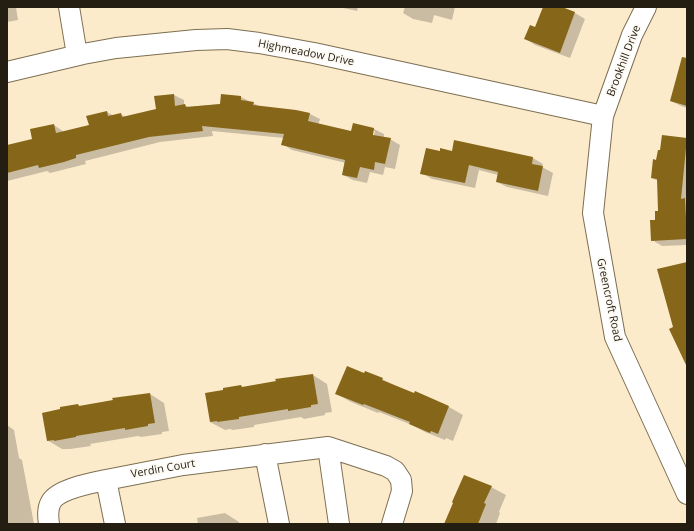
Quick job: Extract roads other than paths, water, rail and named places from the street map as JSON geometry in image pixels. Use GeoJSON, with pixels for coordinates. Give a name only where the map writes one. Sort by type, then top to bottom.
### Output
{"type":"FeatureCollection","features":[{"type":"Feature","properties":{"kind":"street"},"geometry":{"type":"LineString","coordinates":[[69,7],[77,55]]}},
{"type":"Feature","properties":{"kind":"street","name":"Brookhill Drive"},"geometry":{"type":"LineString","coordinates":[[603,116],[632,35],[646,7]]}},
{"type":"Feature","properties":{"kind":"street","name":"Highmeadow Drive"},"geometry":{"type":"LineString","coordinates":[[7,72],[77,55],[116,48],[196,40],[227,40],[259,43],[314,53],[603,116]]}},
{"type":"Feature","properties":{"kind":"street","name":"Greencroft Road"},"geometry":{"type":"LineString","coordinates":[[603,116],[593,214],[615,337],[687,494]]}},
{"type":"Feature","properties":{"kind":"street"},"geometry":{"type":"LineString","coordinates":[[328,447],[339,524]]}},
{"type":"Feature","properties":{"kind":"street","name":"Verdin Court"},"geometry":{"type":"LineString","coordinates":[[49,524],[48,511],[51,502],[59,495],[72,489],[106,480],[183,465],[328,447],[386,466],[395,471],[401,480],[402,491],[392,524]]}},
{"type":"Feature","properties":{"kind":"street"},"geometry":{"type":"LineString","coordinates":[[265,454],[278,524]]}},
{"type":"Feature","properties":{"kind":"street"},"geometry":{"type":"LineString","coordinates":[[106,480],[115,524]]}}]}
